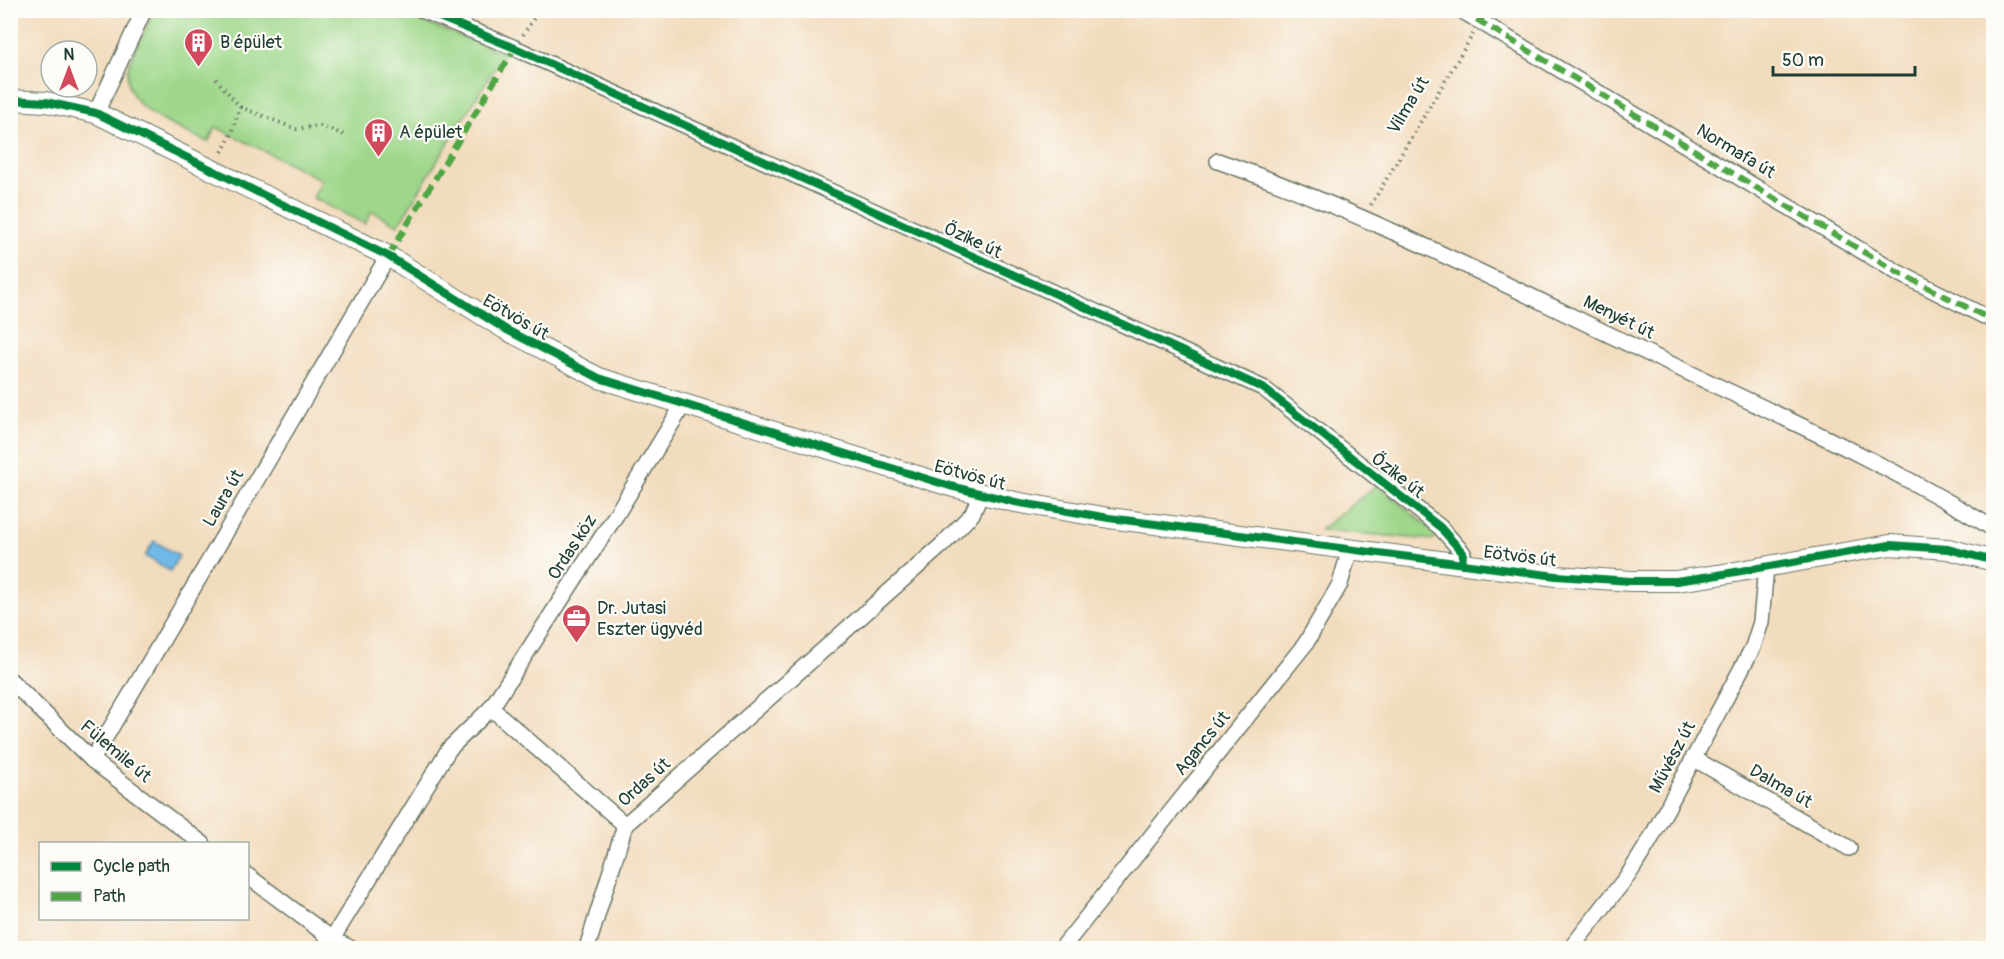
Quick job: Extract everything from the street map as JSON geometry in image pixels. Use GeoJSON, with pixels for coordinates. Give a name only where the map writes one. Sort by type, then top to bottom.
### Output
{"type":"FeatureCollection","features":[{"type":"Feature","properties":{"kind":"street"},"geometry":{"type":"LineString","coordinates":[[96,113],[144,10]]}},
{"type":"Feature","properties":{"kind":"street","name":"Őzike út"},"geometry":{"type":"LineString","coordinates":[[422,10],[515,48],[1263,388],[1440,527],[1463,553],[1462,564]]}},
{"type":"Feature","properties":{"kind":"street","name":"Normafa út"},"geometry":{"type":"LineString","coordinates":[[1461,10],[1483,16],[1897,272],[1994,321]]}},
{"type":"Feature","properties":{"kind":"street","name":"Eötvös út"},"geometry":{"type":"LineString","coordinates":[[10,100],[46,102],[96,113],[387,256],[505,329],[599,378],[981,494],[1109,518],[1556,576],[1631,581],[1676,581],[1890,545],[1948,549],[1994,561]]}},
{"type":"Feature","properties":{"kind":"street","name":"Menyét út"},"geometry":{"type":"LineString","coordinates":[[1218,161],[1293,187],[1363,219],[1835,443],[1947,500],[1994,529]]}},
{"type":"Feature","properties":{"kind":"street","name":"Laura út"},"geometry":{"type":"LineString","coordinates":[[92,760],[387,256]]}},
{"type":"Feature","properties":{"kind":"street","name":"Ordas köz"},"geometry":{"type":"LineString","coordinates":[[491,708],[616,515],[683,405]]}},
{"type":"Feature","properties":{"kind":"street","name":"Ordas út"},"geometry":{"type":"LineString","coordinates":[[491,708],[625,825],[942,545],[972,514],[981,494]]}},
{"type":"Feature","properties":{"kind":"street","name":"Agancs út"},"geometry":{"type":"LineString","coordinates":[[1062,948],[1306,643],[1340,584],[1350,549]]}},
{"type":"Feature","properties":{"kind":"street","name":"Művész út"},"geometry":{"type":"LineString","coordinates":[[1571,948],[1644,850],[1754,647],[1761,622],[1766,566]]}},
{"type":"Feature","properties":{"kind":"street","name":"Fülemile út"},"geometry":{"type":"LineString","coordinates":[[10,680],[92,760],[202,842]]}},
{"type":"Feature","properties":{"kind":"street"},"geometry":{"type":"LineString","coordinates":[[327,944],[449,749],[491,708]]}},
{"type":"Feature","properties":{"kind":"street","name":"Dalma út"},"geometry":{"type":"LineString","coordinates":[[1693,758],[1849,848]]}},
{"type":"Feature","properties":{"kind":"street"},"geometry":{"type":"LineString","coordinates":[[587,948],[625,825]]}},
{"type":"Feature","properties":{"kind":"street"},"geometry":{"type":"LineString","coordinates":[[249,877],[327,944],[350,948]]}},
{"type":"Feature","properties":{"kind":"path"},"geometry":{"type":"LineString","coordinates":[[515,48],[539,10]]}},
{"type":"Feature","properties":{"kind":"path"},"geometry":{"type":"LineString","coordinates":[[216,79],[240,107],[296,129],[320,126],[345,135]]}},
{"type":"Feature","properties":{"kind":"path"},"geometry":{"type":"LineString","coordinates":[[213,169],[231,135],[240,107]]}},
{"type":"Feature","properties":{"kind":"green space"},"geometry":{"type":"Polygon","coordinates":[[[155,10],[395,11],[504,53],[398,225],[372,211],[365,224],[313,198],[322,180],[216,127],[208,142],[167,123],[141,105],[132,94],[128,80],[129,65],[155,10]]]}},
{"type":"Feature","properties":{"kind":"green space"},"geometry":{"type":"Polygon","coordinates":[[[1377,485],[1437,534],[1434,540],[1320,530],[1377,485]]]}},
{"type":"Feature","properties":{"kind":"water"},"geometry":{"type":"Polygon","coordinates":[[[154,541],[179,556],[170,571],[145,556],[154,541]]]}},
{"type":"Feature","properties":{"kind":"marked path"},"geometry":{"type":"LineString","coordinates":[[1461,10],[1897,272],[1994,321]]}},
{"type":"Feature","properties":{"kind":"marked path"},"geometry":{"type":"LineString","coordinates":[[1480,21],[1486,10]]}},
{"type":"Feature","properties":{"kind":"marked path"},"geometry":{"type":"LineString","coordinates":[[388,256],[515,48]]}},
{"type":"Feature","properties":{"kind":"cycle path"},"geometry":{"type":"LineString","coordinates":[[422,10],[515,48],[1263,388],[1440,527],[1463,553],[1462,564]]}},
{"type":"Feature","properties":{"kind":"cycle path"},"geometry":{"type":"LineString","coordinates":[[10,100],[46,102],[96,113],[388,256],[505,329],[599,378],[950,486],[1015,502],[1109,518],[1556,576],[1631,581],[1676,581],[1890,545],[1948,549],[1994,561]]}},
{"type":"Feature","properties":{"kind":"place","name":"B épület"},"geometry":{"type":"Point","coordinates":[199,68]}},
{"type":"Feature","properties":{"kind":"place","name":"A épület"},"geometry":{"type":"Point","coordinates":[378,158]}},
{"type":"Feature","properties":{"kind":"place","name":"Dr. Jutasi Eszter ügyvéd"},"geometry":{"type":"Point","coordinates":[576,644]}}]}
